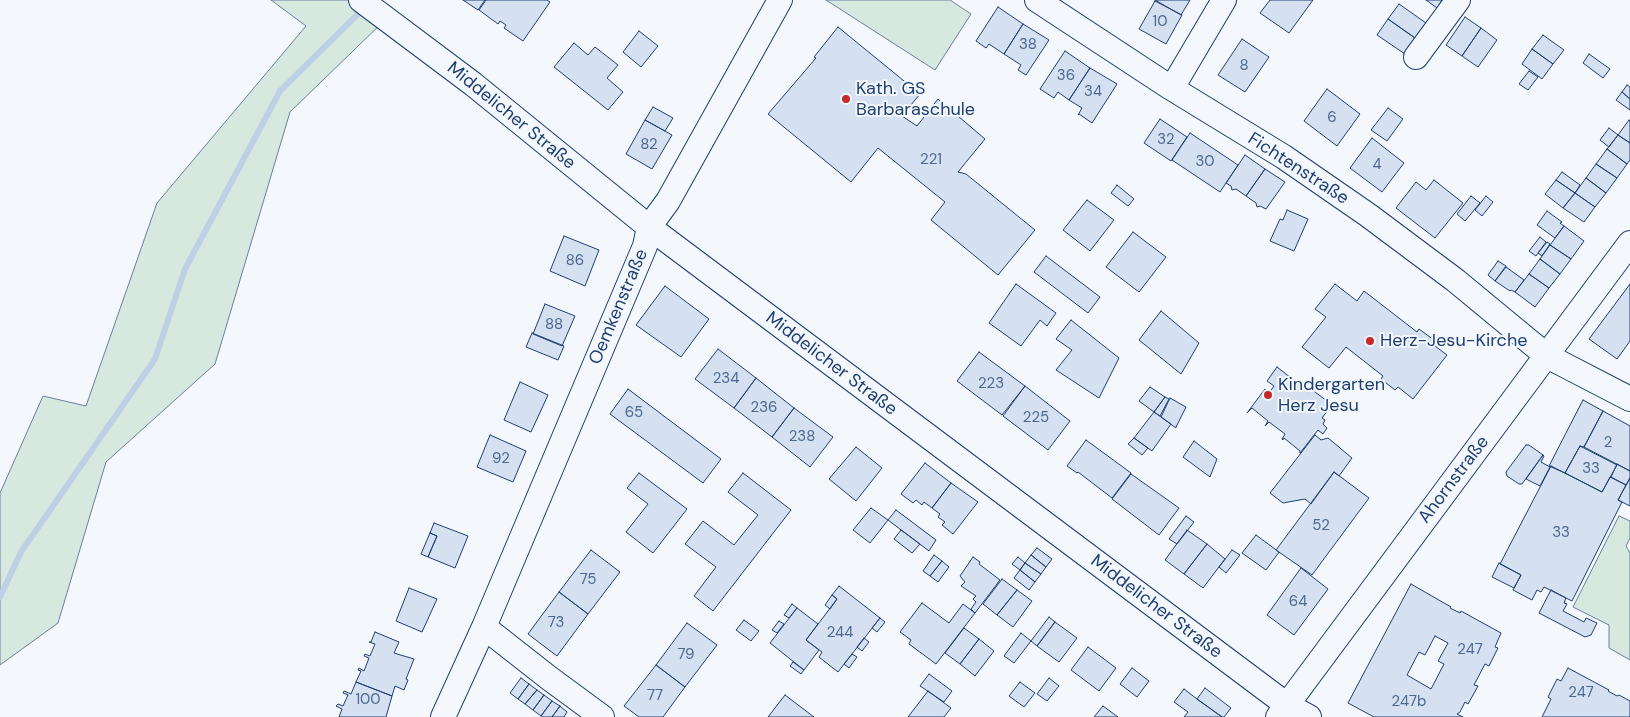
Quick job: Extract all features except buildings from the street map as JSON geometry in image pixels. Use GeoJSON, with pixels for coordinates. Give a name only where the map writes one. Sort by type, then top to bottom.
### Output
{"type":"FeatureCollection","features":[{"type":"Feature","properties":{"kind":"street","name":"Middelicher Straße"},"geometry":{"type":"LineString","coordinates":[[362,0],[473,84],[649,227],[1283,711],[1309,717]]}},
{"type":"Feature","properties":{"kind":"street","name":"Oemkenstraße"},"geometry":{"type":"LineString","coordinates":[[443,717],[484,627],[645,246],[649,227],[668,201],[780,0]]}},
{"type":"Feature","properties":{"kind":"street","name":"Fichtenstraße"},"geometry":{"type":"LineString","coordinates":[[1037,0],[1172,88],[1284,157],[1368,215],[1455,280],[1547,356],[1630,399]]}},
{"type":"Feature","properties":{"kind":"street"},"geometry":{"type":"LineString","coordinates":[[1172,88],[1224,0]]}},
{"type":"Feature","properties":{"kind":"street"},"geometry":{"type":"LineString","coordinates":[[1416,57],[1458,0]]}},
{"type":"Feature","properties":{"kind":"street","name":"Ahornstraße"},"geometry":{"type":"LineString","coordinates":[[1283,711],[1630,243]]}},
{"type":"Feature","properties":{"kind":"street"},"geometry":{"type":"LineString","coordinates":[[484,627],[602,717]]}},
{"type":"Feature","properties":{"kind":"shaded area"},"geometry":{"type":"Polygon","coordinates":[[[271,0],[361,0],[386,19],[290,112],[215,364],[106,462],[58,623],[0,665],[0,493],[43,396],[86,406],[157,203],[306,26],[271,0]]]}},
{"type":"Feature","properties":{"kind":"shaded area"},"geometry":{"type":"Polygon","coordinates":[[[826,0],[950,0],[971,14],[935,70],[826,0]]]}},
{"type":"Feature","properties":{"kind":"shaded area"},"geometry":{"type":"Polygon","coordinates":[[[1619,516],[1630,521],[1630,538],[1626,546],[1630,553],[1630,660],[1609,648],[1609,625],[1573,607],[1619,516]]]}},
{"type":"Feature","properties":{"kind":"waterway"},"geometry":{"type":"LineString","coordinates":[[0,597],[21,552],[155,359],[185,269],[280,91],[364,8]]}},
{"type":"Feature","properties":{"kind":"place","name":"Kath. GS Barbaraschule"},"geometry":{"type":"Point","coordinates":[846,99]}},
{"type":"Feature","properties":{"kind":"place","name":"Herz-Jesu-Kirche"},"geometry":{"type":"Point","coordinates":[1370,341]}},
{"type":"Feature","properties":{"kind":"place","name":"Kindergarten Herz Jesu"},"geometry":{"type":"Point","coordinates":[1268,395]}}]}
